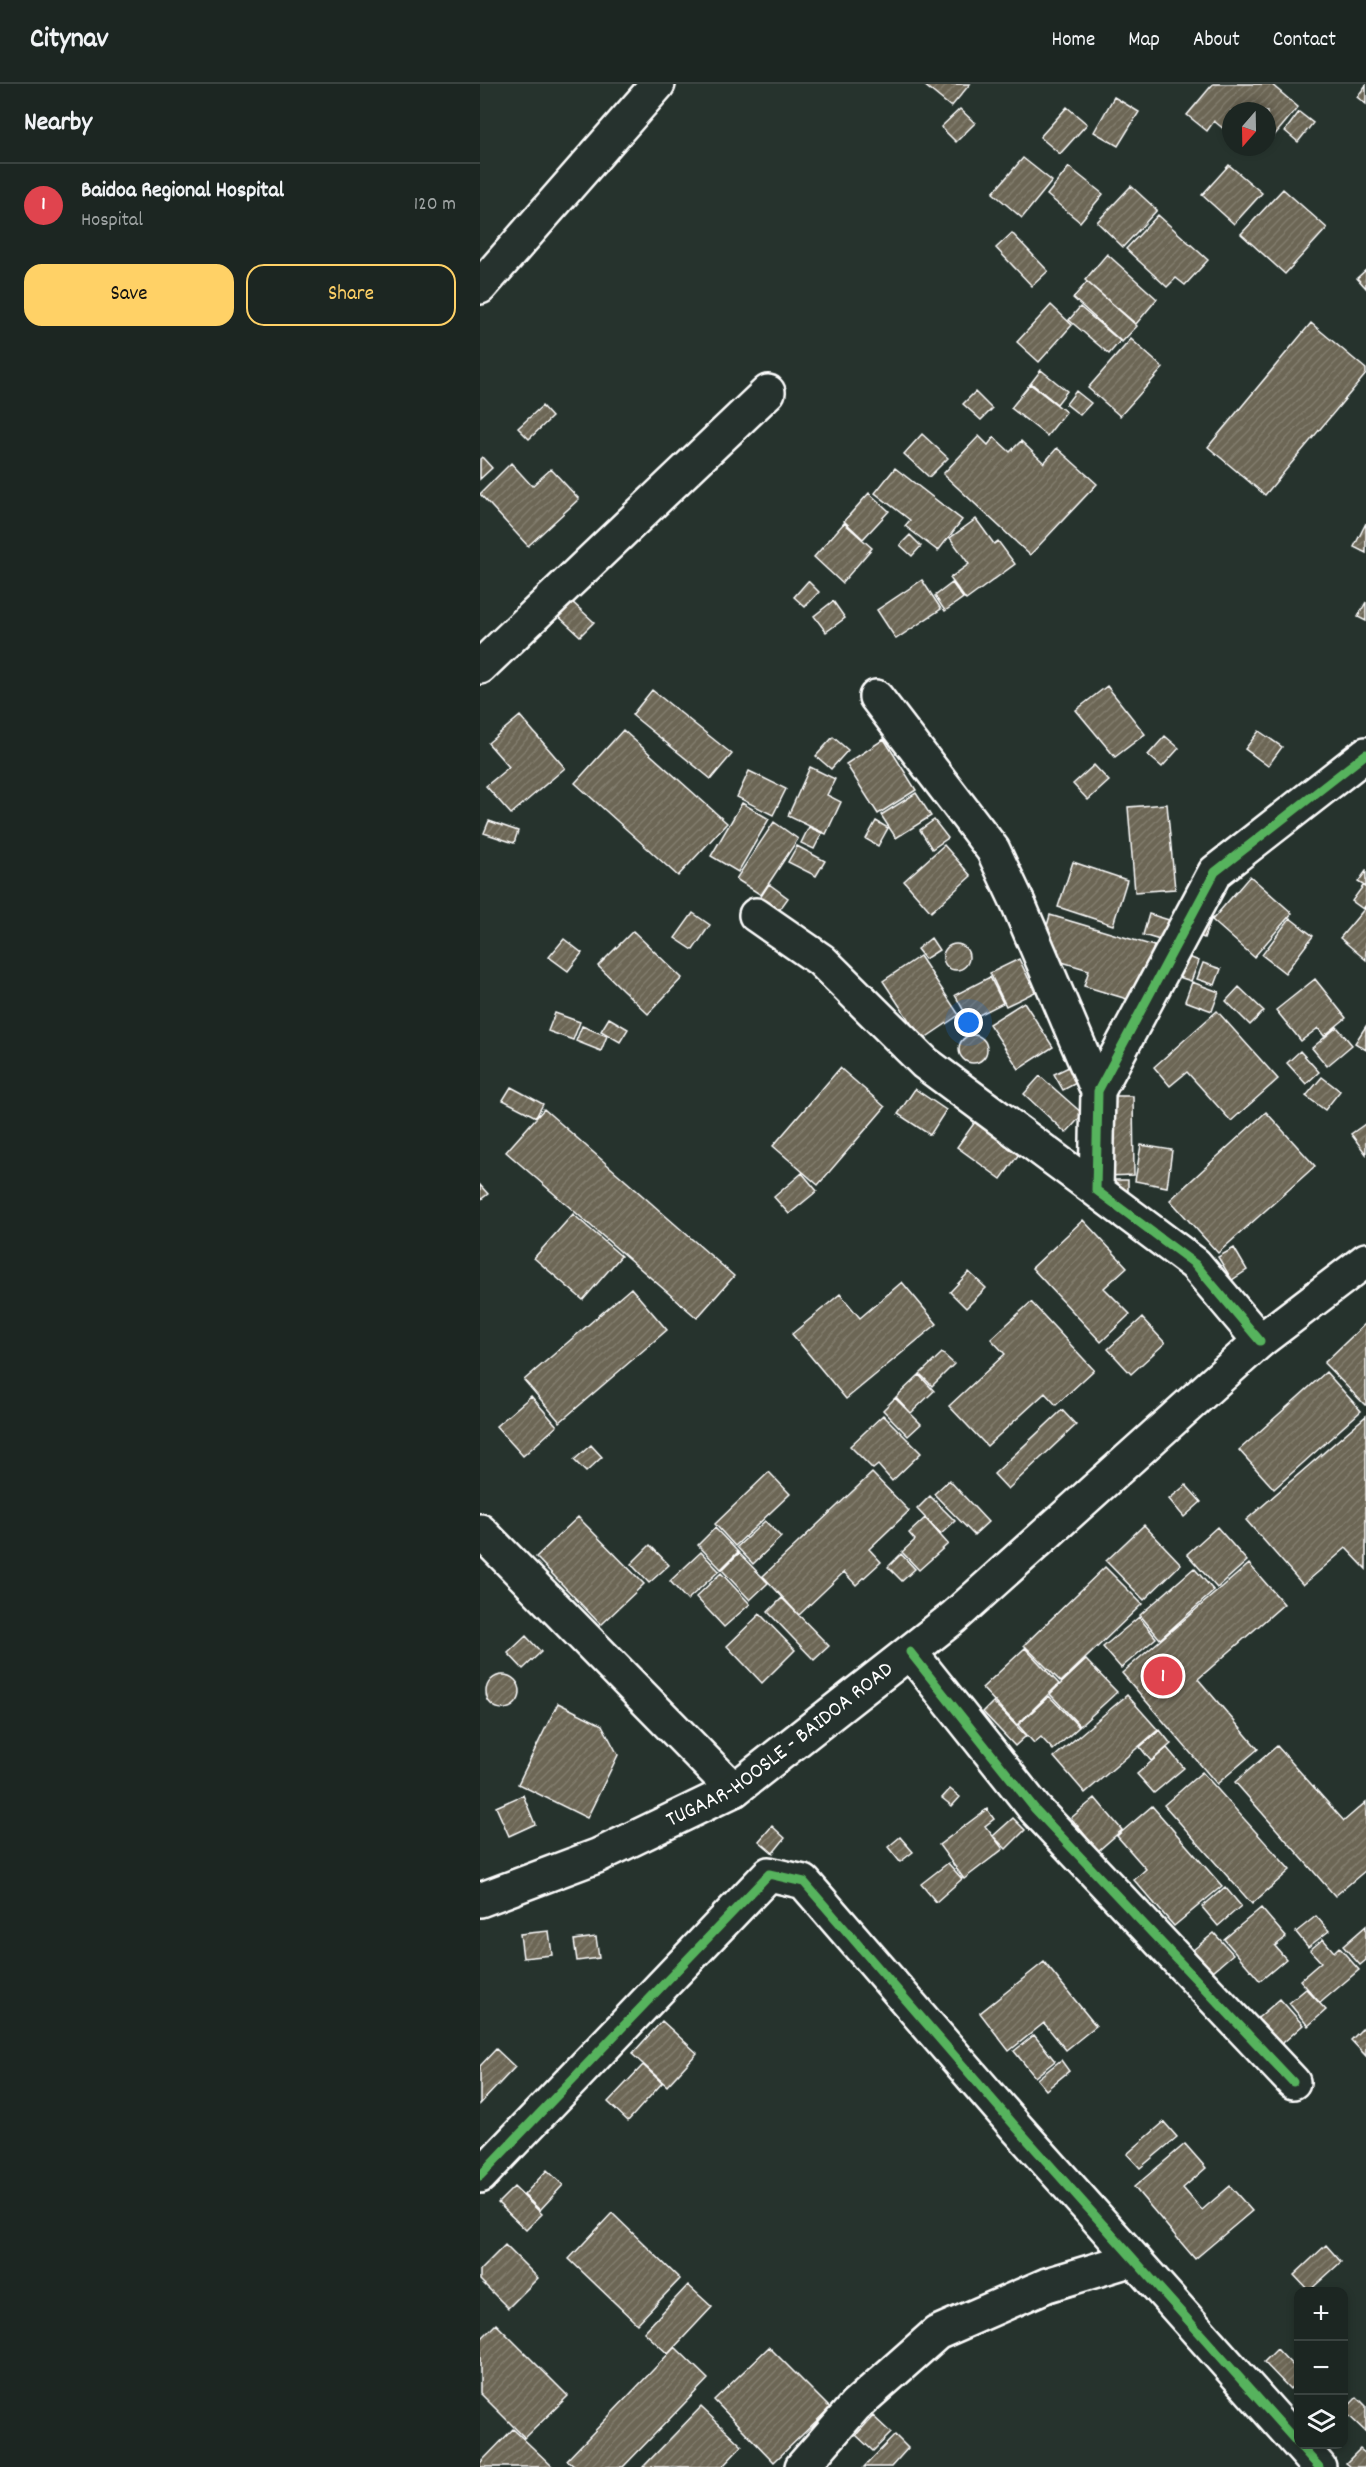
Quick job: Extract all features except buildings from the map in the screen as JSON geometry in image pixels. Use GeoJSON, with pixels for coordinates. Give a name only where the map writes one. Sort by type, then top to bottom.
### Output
{"type":"FeatureCollection","features":[{"type":"Feature","properties":{"kind":"street"},"geometry":{"type":"LineString","coordinates":[[480,287],[658,84]]}},
{"type":"Feature","properties":{"kind":"street"},"geometry":{"type":"LineString","coordinates":[[480,667],[768,392]]}},
{"type":"Feature","properties":{"kind":"street"},"geometry":{"type":"LineString","coordinates":[[876,697],[993,850],[1018,903],[1098,1091],[1096,1190]]}},
{"type":"Feature","properties":{"kind":"street"},"geometry":{"type":"LineString","coordinates":[[1098,1091],[1215,872],[1366,754]]}},
{"type":"Feature","properties":{"kind":"street"},"geometry":{"type":"LineString","coordinates":[[756,915],[821,960],[925,1063],[1195,1264],[1260,1341]]}},
{"type":"Feature","properties":{"kind":"street","name":"TUGAAR-HOOSLE - BAIDOA ROAD"},"geometry":{"type":"LineString","coordinates":[[480,1900],[597,1856],[734,1790],[963,1609],[1260,1341],[1366,1260]]}},
{"type":"Feature","properties":{"kind":"street"},"geometry":{"type":"LineString","coordinates":[[480,1531],[734,1790]]}},
{"type":"Feature","properties":{"kind":"street"},"geometry":{"type":"LineString","coordinates":[[910,1652],[1035,1809],[1293,2082]]}},
{"type":"Feature","properties":{"kind":"street"},"geometry":{"type":"LineString","coordinates":[[480,2176],[769,1874],[804,1882],[1015,2126],[1318,2467]]}},
{"type":"Feature","properties":{"kind":"street"},"geometry":{"type":"LineString","coordinates":[[802,2467],[855,2406],[937,2333],[1047,2285],[1133,2259]]}},
{"type":"Feature","properties":{"kind":"cycle path"},"geometry":{"type":"LineString","coordinates":[[1260,1341],[1195,1264],[1096,1190],[1098,1091],[1215,872],[1366,754]]}},
{"type":"Feature","properties":{"kind":"cycle path"},"geometry":{"type":"LineString","coordinates":[[910,1652],[1035,1809],[1293,2082]]}},
{"type":"Feature","properties":{"kind":"cycle path"},"geometry":{"type":"LineString","coordinates":[[480,2176],[769,1874],[804,1882],[1015,2126],[1319,2467]]}},
{"type":"Feature","properties":{"kind":"place","name":"Baidoa Regional Hospital"},"geometry":{"type":"Point","coordinates":[1163,1676]}}]}
